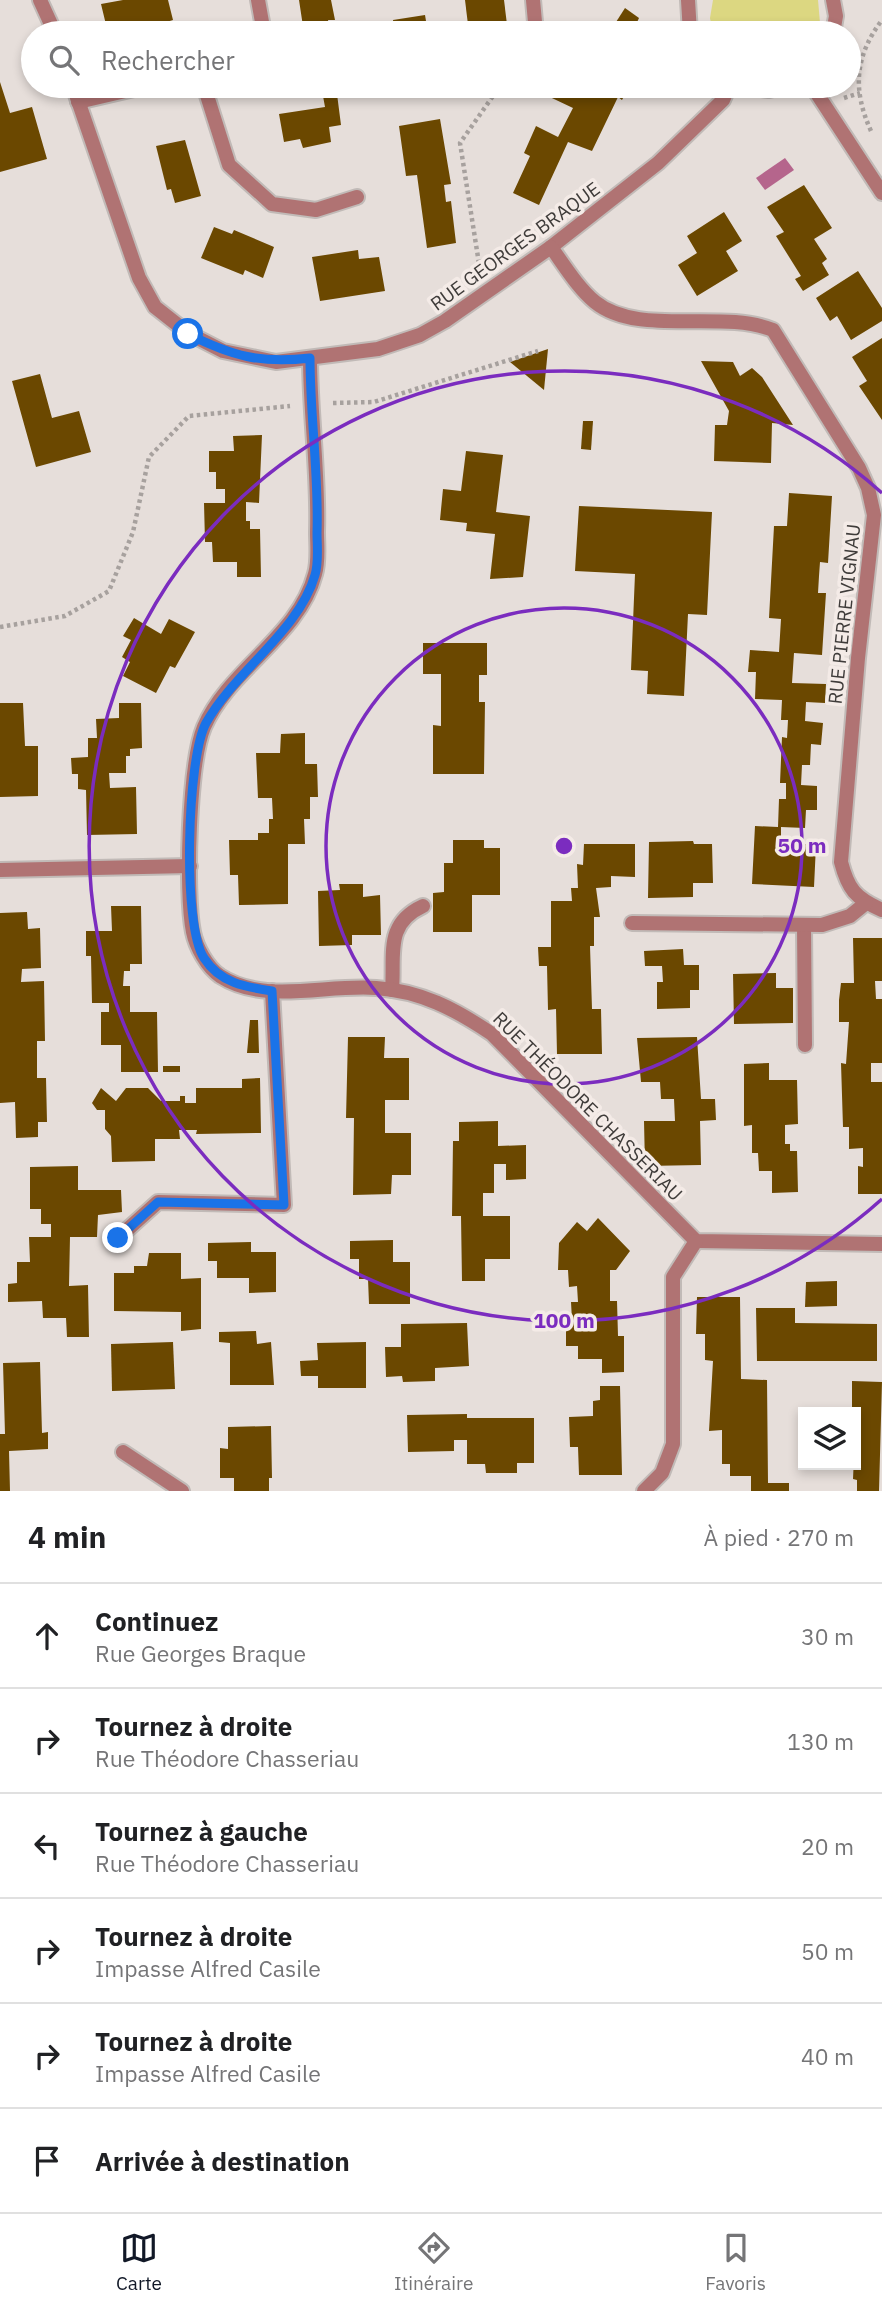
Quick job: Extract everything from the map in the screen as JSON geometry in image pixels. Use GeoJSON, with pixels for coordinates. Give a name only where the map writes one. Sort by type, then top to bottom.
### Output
{"type":"FeatureCollection","features":[{"type":"Feature","properties":{"kind":"street"},"geometry":{"type":"LineString","coordinates":[[40,0],[50,21]]}},
{"type":"Feature","properties":{"kind":"street"},"geometry":{"type":"LineString","coordinates":[[258,0],[262,21]]}},
{"type":"Feature","properties":{"kind":"street"},"geometry":{"type":"LineString","coordinates":[[534,0],[536,21]]}},
{"type":"Feature","properties":{"kind":"street"},"geometry":{"type":"LineString","coordinates":[[688,0],[689,21]]}},
{"type":"Feature","properties":{"kind":"street"},"geometry":{"type":"LineString","coordinates":[[834,0],[835,21]]}},
{"type":"Feature","properties":{"kind":"street","name":"RUE GEORGES BRAQUE"},"geometry":{"type":"LineString","coordinates":[[77,98],[139,278],[155,307],[188,334],[223,351],[276,362],[379,349],[420,335],[484,296],[551,247],[658,163],[724,98]]}},
{"type":"Feature","properties":{"kind":"street"},"geometry":{"type":"LineString","coordinates":[[78,102],[95,98]]}},
{"type":"Feature","properties":{"kind":"street"},"geometry":{"type":"LineString","coordinates":[[208,98],[229,164],[272,204],[316,210],[357,197]]}},
{"type":"Feature","properties":{"kind":"street"},"geometry":{"type":"LineString","coordinates":[[821,98],[882,192]]}},
{"type":"Feature","properties":{"kind":"street","name":"RUE PIERRE VIGNAU"},"geometry":{"type":"LineString","coordinates":[[551,247],[596,303],[631,317],[752,322],[773,330],[869,488],[873,514],[841,862],[848,886],[866,903],[882,910]]}},
{"type":"Feature","properties":{"kind":"street","name":"RUE THÉODORE CHASSERIAU"},"geometry":{"type":"LineString","coordinates":[[310,358],[310,404],[318,511],[316,571],[307,598],[220,701],[204,726],[195,758],[190,866],[193,932],[203,957],[217,974],[240,987],[272,991],[375,988],[420,995],[456,1010],[492,1034],[696,1241]]}},
{"type":"Feature","properties":{"kind":"street"},"geometry":{"type":"LineString","coordinates":[[0,870],[190,866]]}},
{"type":"Feature","properties":{"kind":"street"},"geometry":{"type":"LineString","coordinates":[[632,923],[821,925],[850,916],[866,903]]}},
{"type":"Feature","properties":{"kind":"street"},"geometry":{"type":"LineString","coordinates":[[392,990],[393,946],[397,928],[408,913],[423,906]]}},
{"type":"Feature","properties":{"kind":"street"},"geometry":{"type":"LineString","coordinates":[[804,925],[805,1045]]}},
{"type":"Feature","properties":{"kind":"street"},"geometry":{"type":"LineString","coordinates":[[118,1238],[158,1202],[284,1205],[272,991]]}},
{"type":"Feature","properties":{"kind":"street"},"geometry":{"type":"LineString","coordinates":[[644,1491],[662,1473],[673,1444],[673,1277],[696,1241],[882,1244]]}},
{"type":"Feature","properties":{"kind":"street"},"geometry":{"type":"LineString","coordinates":[[123,1452],[182,1491]]}},
{"type":"Feature","properties":{"kind":"path"},"geometry":{"type":"LineString","coordinates":[[861,60],[866,41],[882,20]]}},
{"type":"Feature","properties":{"kind":"path"},"geometry":{"type":"LineString","coordinates":[[861,96],[872,133]]}},
{"type":"Feature","properties":{"kind":"path"},"geometry":{"type":"LineString","coordinates":[[484,296],[460,143],[492,98]]}},
{"type":"Feature","properties":{"kind":"path"},"geometry":{"type":"LineString","coordinates":[[0,627],[65,616],[109,592],[133,532],[149,457],[189,416],[310,404],[374,402],[538,351]]}},
{"type":"Feature","properties":{"kind":"shaded area"},"geometry":{"type":"Polygon","coordinates":[[[713,0],[818,0],[820,21],[711,21],[713,0]]]}},
{"type":"Feature","properties":{"kind":"shaded area"},"geometry":{"type":"Polygon","coordinates":[[[785,158],[794,170],[765,190],[756,178],[785,158]]]}},
{"type":"Feature","properties":{"kind":"building"},"geometry":{"type":"Polygon","coordinates":[[[123,0],[168,0],[173,20],[105,21],[101,4],[123,0]]]}},
{"type":"Feature","properties":{"kind":"building"},"geometry":{"type":"Polygon","coordinates":[[[299,0],[331,0],[335,20],[302,21],[299,0]]]}},
{"type":"Feature","properties":{"kind":"building"},"geometry":{"type":"Polygon","coordinates":[[[465,0],[504,0],[507,21],[468,21],[465,0]]]}},
{"type":"Feature","properties":{"kind":"building"},"geometry":{"type":"Polygon","coordinates":[[[625,8],[639,18],[638,21],[617,21],[625,8]]]}},
{"type":"Feature","properties":{"kind":"building"},"geometry":{"type":"Polygon","coordinates":[[[425,15],[426,21],[393,21],[425,15]]]}},
{"type":"Feature","properties":{"kind":"building"},"geometry":{"type":"Polygon","coordinates":[[[0,82],[10,113],[32,107],[47,159],[0,172],[0,82]]]}},
{"type":"Feature","properties":{"kind":"building"},"geometry":{"type":"Polygon","coordinates":[[[323,98],[338,98],[341,125],[329,127],[331,142],[303,148],[300,139],[284,142],[279,114],[325,107],[323,98]]]}},
{"type":"Feature","properties":{"kind":"building"},"geometry":{"type":"Polygon","coordinates":[[[552,98],[618,98],[592,151],[568,142],[539,205],[513,193],[530,156],[524,153],[536,126],[558,137],[573,108],[552,98]]]}},
{"type":"Feature","properties":{"kind":"building"},"geometry":{"type":"Polygon","coordinates":[[[440,119],[451,184],[444,185],[446,202],[451,201],[456,243],[427,248],[417,175],[406,176],[399,126],[440,119]]]}},
{"type":"Feature","properties":{"kind":"building"},"geometry":{"type":"Polygon","coordinates":[[[185,140],[201,196],[175,203],[171,189],[167,190],[156,146],[185,140]]]}},
{"type":"Feature","properties":{"kind":"building"},"geometry":{"type":"Polygon","coordinates":[[[804,185],[832,228],[814,239],[827,259],[822,263],[829,275],[803,291],[795,279],[801,276],[776,236],[784,232],[767,207],[804,185]]]}},
{"type":"Feature","properties":{"kind":"building"},"geometry":{"type":"Polygon","coordinates":[[[724,212],[742,241],[726,251],[738,271],[697,296],[678,265],[697,253],[687,236],[724,212]]]}},
{"type":"Feature","properties":{"kind":"building"},"geometry":{"type":"Polygon","coordinates":[[[214,227],[232,234],[234,230],[274,247],[263,278],[245,270],[243,275],[201,258],[214,227]]]}},
{"type":"Feature","properties":{"kind":"building"},"geometry":{"type":"Polygon","coordinates":[[[358,250],[359,259],[379,257],[385,291],[320,301],[312,257],[358,250]]]}},
{"type":"Feature","properties":{"kind":"building"},"geometry":{"type":"Polygon","coordinates":[[[858,271],[882,308],[882,321],[851,340],[837,316],[830,321],[816,298],[858,271]]]}},
{"type":"Feature","properties":{"kind":"building"},"geometry":{"type":"Polygon","coordinates":[[[882,338],[882,420],[859,386],[867,381],[852,357],[882,338]]]}},
{"type":"Feature","properties":{"kind":"building"},"geometry":{"type":"Polygon","coordinates":[[[548,349],[544,390],[510,362],[548,349]]]}},
{"type":"Feature","properties":{"kind":"building"},"geometry":{"type":"Polygon","coordinates":[[[701,361],[733,362],[740,376],[752,368],[762,377],[793,425],[772,423],[771,463],[714,461],[715,425],[727,425],[729,411],[701,361]]]}},
{"type":"Feature","properties":{"kind":"building"},"geometry":{"type":"Polygon","coordinates":[[[40,374],[52,418],[79,411],[91,452],[36,467],[12,381],[40,374]]]}},
{"type":"Feature","properties":{"kind":"building"},"geometry":{"type":"Polygon","coordinates":[[[583,421],[593,421],[591,450],[581,449],[583,421]]]}},
{"type":"Feature","properties":{"kind":"building"},"geometry":{"type":"Polygon","coordinates":[[[262,435],[259,503],[246,502],[246,521],[250,521],[250,529],[260,529],[261,577],[237,577],[237,562],[213,562],[212,542],[205,542],[204,503],[225,503],[225,489],[216,489],[216,472],[209,472],[209,451],[234,451],[233,436],[262,435]]]}},
{"type":"Feature","properties":{"kind":"building"},"geometry":{"type":"Polygon","coordinates":[[[466,451],[503,455],[496,512],[530,516],[523,577],[490,579],[495,534],[466,531],[467,523],[440,520],[443,489],[461,491],[466,451]]]}},
{"type":"Feature","properties":{"kind":"building"},"geometry":{"type":"Polygon","coordinates":[[[789,493],[832,496],[828,563],[820,562],[819,576],[818,593],[826,593],[822,655],[794,653],[792,683],[826,684],[825,703],[806,702],[805,721],[823,723],[821,745],[811,744],[810,765],[802,765],[801,785],[817,786],[817,810],[806,810],[805,828],[781,827],[781,842],[816,845],[814,887],[752,884],[755,826],[778,827],[779,799],[786,799],[786,783],[780,783],[782,737],[787,738],[788,720],[781,720],[782,700],[755,699],[756,672],[748,672],[750,650],[779,652],[781,619],[769,618],[774,526],[787,526],[789,493]]]}},
{"type":"Feature","properties":{"kind":"building"},"geometry":{"type":"Polygon","coordinates":[[[579,506],[712,512],[707,615],[688,614],[684,696],[647,694],[648,671],[631,670],[635,574],[575,571],[579,506]]]}},
{"type":"Feature","properties":{"kind":"building"},"geometry":{"type":"Polygon","coordinates":[[[134,618],[161,634],[169,619],[195,632],[175,668],[170,666],[156,693],[123,676],[130,662],[122,657],[131,640],[123,636],[134,618]]]}},
{"type":"Feature","properties":{"kind":"building"},"geometry":{"type":"Polygon","coordinates":[[[423,643],[487,643],[487,675],[479,675],[479,702],[485,702],[484,774],[433,774],[433,725],[441,726],[441,674],[423,674],[423,643]]]}},
{"type":"Feature","properties":{"kind":"building"},"geometry":{"type":"Polygon","coordinates":[[[0,703],[23,703],[25,746],[38,746],[38,796],[0,797],[0,703]]]}},
{"type":"Feature","properties":{"kind":"building"},"geometry":{"type":"Polygon","coordinates":[[[119,703],[141,703],[142,748],[130,749],[130,756],[126,756],[126,773],[109,773],[110,788],[136,787],[137,834],[87,835],[86,790],[78,789],[78,774],[72,774],[71,758],[88,757],[88,738],[97,738],[96,719],[119,718],[119,703]]]}},
{"type":"Feature","properties":{"kind":"building"},"geometry":{"type":"Polygon","coordinates":[[[305,733],[305,764],[317,764],[318,797],[310,797],[310,819],[304,819],[305,844],[288,844],[288,904],[239,905],[238,875],[230,875],[229,840],[258,840],[258,833],[269,833],[269,819],[273,819],[272,798],[258,798],[256,753],[280,753],[281,734],[305,733]]]}},
{"type":"Feature","properties":{"kind":"building"},"geometry":{"type":"Polygon","coordinates":[[[453,840],[484,840],[484,848],[500,848],[500,895],[472,895],[472,932],[433,932],[433,893],[444,892],[444,863],[453,863],[453,840]]]}},
{"type":"Feature","properties":{"kind":"building"},"geometry":{"type":"Polygon","coordinates":[[[693,841],[694,844],[712,844],[713,883],[693,883],[693,897],[648,898],[649,842],[693,841]]]}},
{"type":"Feature","properties":{"kind":"building"},"geometry":{"type":"Polygon","coordinates":[[[584,844],[635,844],[635,877],[611,876],[611,887],[596,888],[600,917],[594,917],[594,946],[590,946],[592,1009],[601,1009],[602,1054],[557,1054],[556,1009],[548,1010],[547,966],[539,966],[538,947],[551,947],[551,901],[572,901],[571,888],[578,888],[577,864],[583,865],[584,844]]]}},
{"type":"Feature","properties":{"kind":"building"},"geometry":{"type":"Polygon","coordinates":[[[339,884],[363,884],[363,897],[380,895],[381,935],[352,935],[352,945],[319,946],[318,891],[340,890],[339,884]]]}},
{"type":"Feature","properties":{"kind":"building"},"geometry":{"type":"Polygon","coordinates":[[[111,906],[141,906],[142,964],[130,964],[130,971],[124,971],[123,986],[130,986],[130,1012],[157,1012],[158,1072],[121,1072],[121,1045],[101,1045],[101,1012],[109,1012],[109,1003],[92,1003],[91,956],[86,956],[86,931],[112,931],[111,906]]]}},
{"type":"Feature","properties":{"kind":"building"},"geometry":{"type":"Polygon","coordinates":[[[27,912],[28,929],[40,928],[41,968],[22,969],[21,982],[44,981],[45,1041],[37,1041],[37,1078],[46,1078],[47,1122],[38,1122],[38,1137],[16,1138],[15,1102],[0,1103],[0,913],[27,912]]]}},
{"type":"Feature","properties":{"kind":"building"},"geometry":{"type":"Polygon","coordinates":[[[853,938],[882,938],[882,981],[875,981],[876,999],[882,999],[882,1063],[871,1063],[871,1082],[882,1082],[882,1194],[858,1194],[858,1166],[863,1167],[863,1148],[849,1149],[849,1127],[843,1127],[841,1063],[846,1064],[849,1022],[839,1022],[839,1000],[841,983],[854,983],[853,938]]]}},
{"type":"Feature","properties":{"kind":"building"},"geometry":{"type":"Polygon","coordinates":[[[683,949],[684,965],[699,965],[699,990],[690,990],[690,1008],[657,1009],[657,982],[663,982],[662,966],[645,966],[644,951],[683,949]]]}},
{"type":"Feature","properties":{"kind":"building"},"geometry":{"type":"Polygon","coordinates":[[[776,973],[776,988],[793,988],[793,1023],[734,1024],[733,974],[776,973]]]}},
{"type":"Feature","properties":{"kind":"building"},"geometry":{"type":"Polygon","coordinates":[[[250,1020],[258,1020],[259,1053],[247,1053],[250,1020]]]}},
{"type":"Feature","properties":{"kind":"building"},"geometry":{"type":"Polygon","coordinates":[[[348,1037],[385,1037],[384,1058],[409,1058],[409,1100],[385,1100],[385,1133],[411,1133],[411,1175],[392,1175],[391,1194],[353,1195],[354,1118],[346,1118],[348,1037]]]}},
{"type":"Feature","properties":{"kind":"building"},"geometry":{"type":"Polygon","coordinates":[[[697,1037],[701,1099],[715,1099],[716,1120],[700,1121],[701,1165],[645,1166],[644,1121],[675,1121],[674,1099],[661,1099],[660,1082],[641,1082],[637,1038],[697,1037]]]}},
{"type":"Feature","properties":{"kind":"building"},"geometry":{"type":"Polygon","coordinates":[[[769,1063],[769,1080],[797,1080],[798,1124],[785,1125],[785,1144],[790,1144],[790,1151],[797,1151],[798,1192],[772,1193],[772,1171],[759,1171],[758,1153],[752,1153],[752,1125],[744,1126],[744,1064],[769,1063]]]}},
{"type":"Feature","properties":{"kind":"building"},"geometry":{"type":"Polygon","coordinates":[[[163,1066],[180,1066],[180,1072],[163,1072],[163,1066]]]}},
{"type":"Feature","properties":{"kind":"building"},"geometry":{"type":"Polygon","coordinates":[[[260,1078],[261,1133],[196,1134],[197,1130],[179,1130],[180,1139],[155,1139],[155,1161],[112,1162],[111,1136],[105,1129],[105,1110],[97,1110],[92,1103],[101,1088],[116,1101],[126,1088],[148,1088],[161,1101],[180,1101],[180,1096],[185,1096],[185,1103],[196,1103],[196,1088],[242,1088],[242,1079],[260,1078]]]}},
{"type":"Feature","properties":{"kind":"building"},"geometry":{"type":"Polygon","coordinates":[[[498,1121],[498,1146],[526,1145],[526,1179],[506,1180],[506,1164],[494,1164],[494,1193],[483,1193],[483,1216],[510,1216],[510,1259],[485,1259],[485,1281],[462,1281],[461,1216],[452,1216],[453,1141],[459,1141],[459,1122],[498,1121]]]}},
{"type":"Feature","properties":{"kind":"building"},"geometry":{"type":"Polygon","coordinates":[[[78,1166],[78,1190],[121,1190],[122,1212],[98,1215],[97,1237],[70,1237],[69,1286],[88,1285],[89,1337],[67,1337],[66,1318],[43,1318],[42,1301],[8,1302],[8,1284],[17,1283],[17,1262],[30,1262],[29,1237],[51,1237],[51,1224],[41,1224],[41,1209],[30,1209],[30,1167],[78,1166]]]}},
{"type":"Feature","properties":{"kind":"building"},"geometry":{"type":"Polygon","coordinates":[[[598,1218],[630,1251],[616,1270],[610,1270],[610,1301],[617,1301],[618,1336],[624,1336],[624,1372],[602,1373],[602,1359],[578,1359],[578,1346],[566,1346],[566,1320],[572,1320],[571,1302],[578,1302],[577,1286],[569,1287],[568,1270],[558,1270],[559,1243],[577,1222],[587,1231],[598,1218]]]}},
{"type":"Feature","properties":{"kind":"building"},"geometry":{"type":"Polygon","coordinates":[[[393,1240],[393,1262],[410,1262],[410,1304],[369,1304],[368,1279],[359,1279],[359,1259],[350,1259],[350,1241],[393,1240]]]}},
{"type":"Feature","properties":{"kind":"building"},"geometry":{"type":"Polygon","coordinates":[[[251,1242],[251,1252],[276,1252],[276,1292],[249,1293],[249,1278],[217,1278],[217,1261],[208,1261],[208,1243],[251,1242]]]}},
{"type":"Feature","properties":{"kind":"building"},"geometry":{"type":"Polygon","coordinates":[[[149,1253],[181,1253],[181,1279],[201,1278],[201,1329],[181,1331],[181,1312],[114,1311],[114,1273],[134,1273],[134,1266],[147,1266],[149,1253]]]}},
{"type":"Feature","properties":{"kind":"building"},"geometry":{"type":"Polygon","coordinates":[[[837,1281],[837,1306],[805,1307],[806,1282],[837,1281]]]}},
{"type":"Feature","properties":{"kind":"building"},"geometry":{"type":"Polygon","coordinates":[[[697,1297],[740,1297],[741,1379],[767,1380],[768,1483],[789,1483],[789,1491],[751,1491],[751,1476],[730,1476],[730,1464],[722,1464],[722,1430],[709,1431],[713,1361],[705,1360],[705,1334],[696,1334],[697,1297]]]}},
{"type":"Feature","properties":{"kind":"building"},"geometry":{"type":"Polygon","coordinates":[[[756,1308],[795,1308],[795,1323],[877,1324],[877,1361],[757,1361],[756,1308]]]}},
{"type":"Feature","properties":{"kind":"building"},"geometry":{"type":"Polygon","coordinates":[[[467,1323],[469,1366],[435,1368],[435,1381],[403,1382],[402,1376],[386,1377],[385,1347],[401,1347],[401,1324],[467,1323]]]}},
{"type":"Feature","properties":{"kind":"building"},"geometry":{"type":"Polygon","coordinates":[[[256,1331],[257,1344],[271,1342],[274,1385],[230,1385],[230,1343],[219,1342],[219,1332],[256,1331]]]}},
{"type":"Feature","properties":{"kind":"building"},"geometry":{"type":"Polygon","coordinates":[[[173,1342],[175,1389],[112,1391],[111,1344],[173,1342]]]}},
{"type":"Feature","properties":{"kind":"building"},"geometry":{"type":"Polygon","coordinates":[[[366,1342],[366,1388],[318,1388],[318,1376],[301,1376],[300,1361],[318,1360],[317,1343],[366,1342]]]}},
{"type":"Feature","properties":{"kind":"building"},"geometry":{"type":"Polygon","coordinates":[[[40,1362],[42,1433],[48,1432],[48,1449],[9,1451],[10,1491],[0,1491],[0,1434],[5,1434],[3,1363],[40,1362]]]}},
{"type":"Feature","properties":{"kind":"building"},"geometry":{"type":"Polygon","coordinates":[[[852,1381],[882,1382],[879,1491],[857,1491],[857,1480],[853,1479],[853,1470],[861,1470],[861,1407],[852,1407],[852,1381]]]}},
{"type":"Feature","properties":{"kind":"building"},"geometry":{"type":"Polygon","coordinates":[[[600,1386],[620,1386],[622,1475],[579,1475],[578,1447],[570,1447],[569,1417],[593,1416],[593,1401],[600,1400],[600,1386]]]}},
{"type":"Feature","properties":{"kind":"building"},"geometry":{"type":"Polygon","coordinates":[[[467,1414],[467,1418],[534,1418],[534,1463],[517,1463],[517,1473],[486,1473],[485,1464],[467,1464],[467,1440],[454,1440],[454,1451],[408,1452],[407,1415],[467,1414]]]}},
{"type":"Feature","properties":{"kind":"building"},"geometry":{"type":"Polygon","coordinates":[[[271,1426],[272,1478],[269,1478],[269,1491],[234,1491],[234,1478],[220,1478],[220,1448],[228,1449],[228,1427],[271,1426]]]}},
{"type":"Feature","properties":{"kind":"route"},"geometry":{"type":"LineString","coordinates":[[118,1238],[158,1202],[284,1205],[272,991],[240,987],[217,974],[203,957],[193,932],[190,866],[195,758],[204,726],[220,701],[307,598],[316,571],[318,511],[310,404],[310,358],[276,362],[223,351],[188,334]]}}]}
